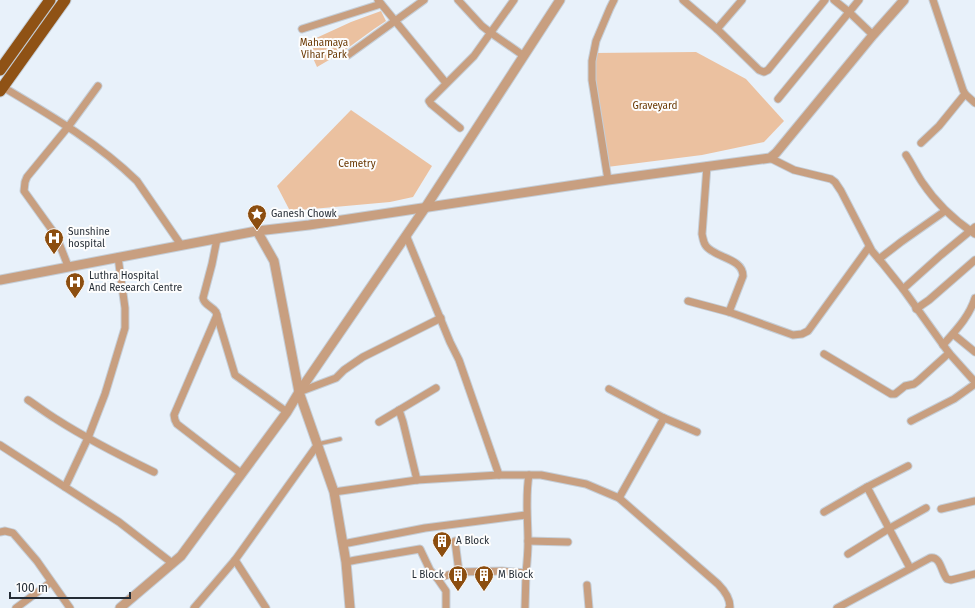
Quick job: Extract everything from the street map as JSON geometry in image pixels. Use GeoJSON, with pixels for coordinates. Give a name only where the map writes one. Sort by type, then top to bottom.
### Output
{"type":"FeatureCollection","features":[{"type":"Feature","properties":{"kind":"highway"},"geometry":{"type":"LineString","coordinates":[[0,70],[50,0]]}},
{"type":"Feature","properties":{"kind":"highway"},"geometry":{"type":"LineString","coordinates":[[2,89],[65,0]]}},
{"type":"Feature","properties":{"kind":"street"},"geometry":{"type":"LineString","coordinates":[[348,55],[424,0]]}},
{"type":"Feature","properties":{"kind":"street"},"geometry":{"type":"LineString","coordinates":[[458,0],[491,34],[524,56]]}},
{"type":"Feature","properties":{"kind":"street"},"geometry":{"type":"LineString","coordinates":[[460,128],[430,103],[430,99],[474,56],[514,0]]}},
{"type":"Feature","properties":{"kind":"street"},"geometry":{"type":"LineString","coordinates":[[120,608],[181,556],[287,412],[299,392],[425,208],[560,0]]}},
{"type":"Feature","properties":{"kind":"street"},"geometry":{"type":"LineString","coordinates":[[608,180],[592,80],[592,61],[596,41],[614,0]]}},
{"type":"Feature","properties":{"kind":"street"},"geometry":{"type":"LineString","coordinates":[[683,0],[717,29],[761,71],[766,71],[825,0]]}},
{"type":"Feature","properties":{"kind":"street"},"geometry":{"type":"LineString","coordinates":[[717,29],[742,0]]}},
{"type":"Feature","properties":{"kind":"street"},"geometry":{"type":"LineString","coordinates":[[834,0],[872,34]]}},
{"type":"Feature","properties":{"kind":"street"},"geometry":{"type":"LineString","coordinates":[[778,99],[859,0]]}},
{"type":"Feature","properties":{"kind":"street"},"geometry":{"type":"LineString","coordinates":[[0,280],[257,231],[309,225],[608,180],[770,158],[776,153],[872,34],[904,0]]}},
{"type":"Feature","properties":{"kind":"street"},"geometry":{"type":"LineString","coordinates":[[933,0],[963,90],[965,94],[975,103]]}},
{"type":"Feature","properties":{"kind":"street"},"geometry":{"type":"LineString","coordinates":[[302,29],[379,2],[446,84]]}},
{"type":"Feature","properties":{"kind":"street"},"geometry":{"type":"LineString","coordinates":[[68,266],[57,238],[24,191],[25,182],[27,177],[68,127],[98,86]]}},
{"type":"Feature","properties":{"kind":"street"},"geometry":{"type":"LineString","coordinates":[[2,89],[68,127],[104,152],[137,181],[181,245]]}},
{"type":"Feature","properties":{"kind":"street"},"geometry":{"type":"LineString","coordinates":[[921,143],[939,126],[965,94]]}},
{"type":"Feature","properties":{"kind":"street"},"geometry":{"type":"LineString","coordinates":[[903,289],[941,255],[974,230],[959,223],[945,211],[921,181],[906,155]]}},
{"type":"Feature","properties":{"kind":"street"},"geometry":{"type":"LineString","coordinates":[[770,158],[794,170],[833,180],[842,191],[869,247],[903,289],[948,353],[975,383],[954,399],[912,421]]}},
{"type":"Feature","properties":{"kind":"street"},"geometry":{"type":"LineString","coordinates":[[707,166],[702,234],[704,244],[716,254],[740,266],[743,273],[729,312]]}},
{"type":"Feature","properties":{"kind":"street"},"geometry":{"type":"LineString","coordinates":[[879,259],[945,211]]}},
{"type":"Feature","properties":{"kind":"street"},"geometry":{"type":"LineString","coordinates":[[257,231],[274,261],[299,392],[334,492],[346,562],[350,608]]}},
{"type":"Feature","properties":{"kind":"street"},"geometry":{"type":"LineString","coordinates":[[406,235],[459,360],[499,475]]}},
{"type":"Feature","properties":{"kind":"street"},"geometry":{"type":"LineString","coordinates":[[217,239],[203,299],[205,303],[214,309],[217,315],[236,375],[287,412]]}},
{"type":"Feature","properties":{"kind":"street"},"geometry":{"type":"LineString","coordinates":[[688,301],[729,312],[793,335],[806,333],[869,247]]}},
{"type":"Feature","properties":{"kind":"street"},"geometry":{"type":"LineString","coordinates":[[65,487],[88,438],[105,394],[125,328],[126,308],[118,257]]}},
{"type":"Feature","properties":{"kind":"street"},"geometry":{"type":"LineString","coordinates":[[916,309],[929,300],[975,260]]}},
{"type":"Feature","properties":{"kind":"street"},"geometry":{"type":"LineString","coordinates":[[943,345],[968,315],[974,302]]}},
{"type":"Feature","properties":{"kind":"street"},"geometry":{"type":"LineString","coordinates":[[217,315],[174,418],[178,424],[242,474]]}},
{"type":"Feature","properties":{"kind":"street"},"geometry":{"type":"LineString","coordinates":[[299,392],[336,378],[344,370],[363,357],[440,318]]}},
{"type":"Feature","properties":{"kind":"street"},"geometry":{"type":"LineString","coordinates":[[953,334],[975,352]]}},
{"type":"Feature","properties":{"kind":"street"},"geometry":{"type":"LineString","coordinates":[[824,354],[891,394],[895,394],[905,386],[914,384],[918,381],[948,353]]}},
{"type":"Feature","properties":{"kind":"street"},"geometry":{"type":"LineString","coordinates":[[379,422],[436,388]]}},
{"type":"Feature","properties":{"kind":"street"},"geometry":{"type":"LineString","coordinates":[[609,390],[664,418],[697,432]]}},
{"type":"Feature","properties":{"kind":"street"},"geometry":{"type":"LineString","coordinates":[[28,400],[88,438],[120,456],[154,472]]}},
{"type":"Feature","properties":{"kind":"street"},"geometry":{"type":"LineString","coordinates":[[399,410],[417,480]]}},
{"type":"Feature","properties":{"kind":"street"},"geometry":{"type":"LineString","coordinates":[[619,498],[664,418]]}},
{"type":"Feature","properties":{"kind":"street"},"geometry":{"type":"LineString","coordinates":[[195,608],[235,560],[318,444]]}},
{"type":"Feature","properties":{"kind":"street"},"geometry":{"type":"LineString","coordinates":[[0,446],[119,522],[172,563]]}},
{"type":"Feature","properties":{"kind":"street"},"geometry":{"type":"LineString","coordinates":[[824,512],[908,466]]}},
{"type":"Feature","properties":{"kind":"street"},"geometry":{"type":"LineString","coordinates":[[334,492],[417,480],[499,475],[541,475],[586,484],[619,498],[718,584],[724,591],[730,603],[729,608]]}},
{"type":"Feature","properties":{"kind":"street"},"geometry":{"type":"LineString","coordinates":[[525,608],[528,541],[526,515],[527,484],[529,475]]}},
{"type":"Feature","properties":{"kind":"street"},"geometry":{"type":"LineString","coordinates":[[868,487],[910,568]]}},
{"type":"Feature","properties":{"kind":"street"},"geometry":{"type":"LineString","coordinates":[[941,509],[975,501]]}},
{"type":"Feature","properties":{"kind":"street"},"geometry":{"type":"LineString","coordinates":[[848,554],[926,508]]}},
{"type":"Feature","properties":{"kind":"street"},"geometry":{"type":"LineString","coordinates":[[343,544],[425,528],[526,515]]}},
{"type":"Feature","properties":{"kind":"street"},"geometry":{"type":"LineString","coordinates":[[0,532],[5,531],[13,533],[37,561],[70,608]]}},
{"type":"Feature","properties":{"kind":"street"},"geometry":{"type":"LineString","coordinates":[[456,541],[459,572]]}},
{"type":"Feature","properties":{"kind":"street"},"geometry":{"type":"LineString","coordinates":[[528,541],[568,542]]}},
{"type":"Feature","properties":{"kind":"street"},"geometry":{"type":"LineString","coordinates":[[346,562],[420,549],[430,570],[446,591],[446,608]]}},
{"type":"Feature","properties":{"kind":"street"},"geometry":{"type":"LineString","coordinates":[[836,608],[851,604],[910,568],[932,557],[938,560],[944,576],[947,579],[951,580],[975,574]]}},
{"type":"Feature","properties":{"kind":"street"},"geometry":{"type":"LineString","coordinates":[[235,560],[266,608]]}},
{"type":"Feature","properties":{"kind":"street"},"geometry":{"type":"LineString","coordinates":[[437,578],[459,572],[502,571],[526,573]]}},
{"type":"Feature","properties":{"kind":"street"},"geometry":{"type":"LineString","coordinates":[[16,608],[51,582]]}},
{"type":"Feature","properties":{"kind":"street"},"geometry":{"type":"LineString","coordinates":[[587,585],[588,608]]}},
{"type":"Feature","properties":{"kind":"lane"},"geometry":{"type":"LineString","coordinates":[[318,444],[340,440]]}},
{"type":"Feature","properties":{"kind":"green space","name":"Mahamaya Vihar Park"},"geometry":{"type":"Polygon","coordinates":[[[381,11],[386,21],[341,53],[317,67],[308,47],[314,39],[351,22],[381,11]]]}},
{"type":"Feature","properties":{"kind":"green space","name":"Graveyard"},"geometry":{"type":"Polygon","coordinates":[[[696,52],[746,79],[784,121],[764,142],[702,155],[607,167],[592,53],[696,52]]]}},
{"type":"Feature","properties":{"kind":"green space","name":"Cemetry"},"geometry":{"type":"Polygon","coordinates":[[[351,110],[432,166],[413,197],[390,202],[290,211],[277,186],[351,110]]]}},
{"type":"Feature","properties":{"kind":"place","name":"Ganesh Chowk"},"geometry":{"type":"Point","coordinates":[257,231]}},
{"type":"Feature","properties":{"kind":"place","name":"Sunshine hospital"},"geometry":{"type":"Point","coordinates":[54,255]}},
{"type":"Feature","properties":{"kind":"place","name":"Luthra Hospital And Research Centre"},"geometry":{"type":"Point","coordinates":[75,299]}},
{"type":"Feature","properties":{"kind":"place","name":"A Block"},"geometry":{"type":"Point","coordinates":[442,558]}},
{"type":"Feature","properties":{"kind":"place","name":"L Block"},"geometry":{"type":"Point","coordinates":[458,592]}},
{"type":"Feature","properties":{"kind":"place","name":"M Block"},"geometry":{"type":"Point","coordinates":[484,592]}}]}
